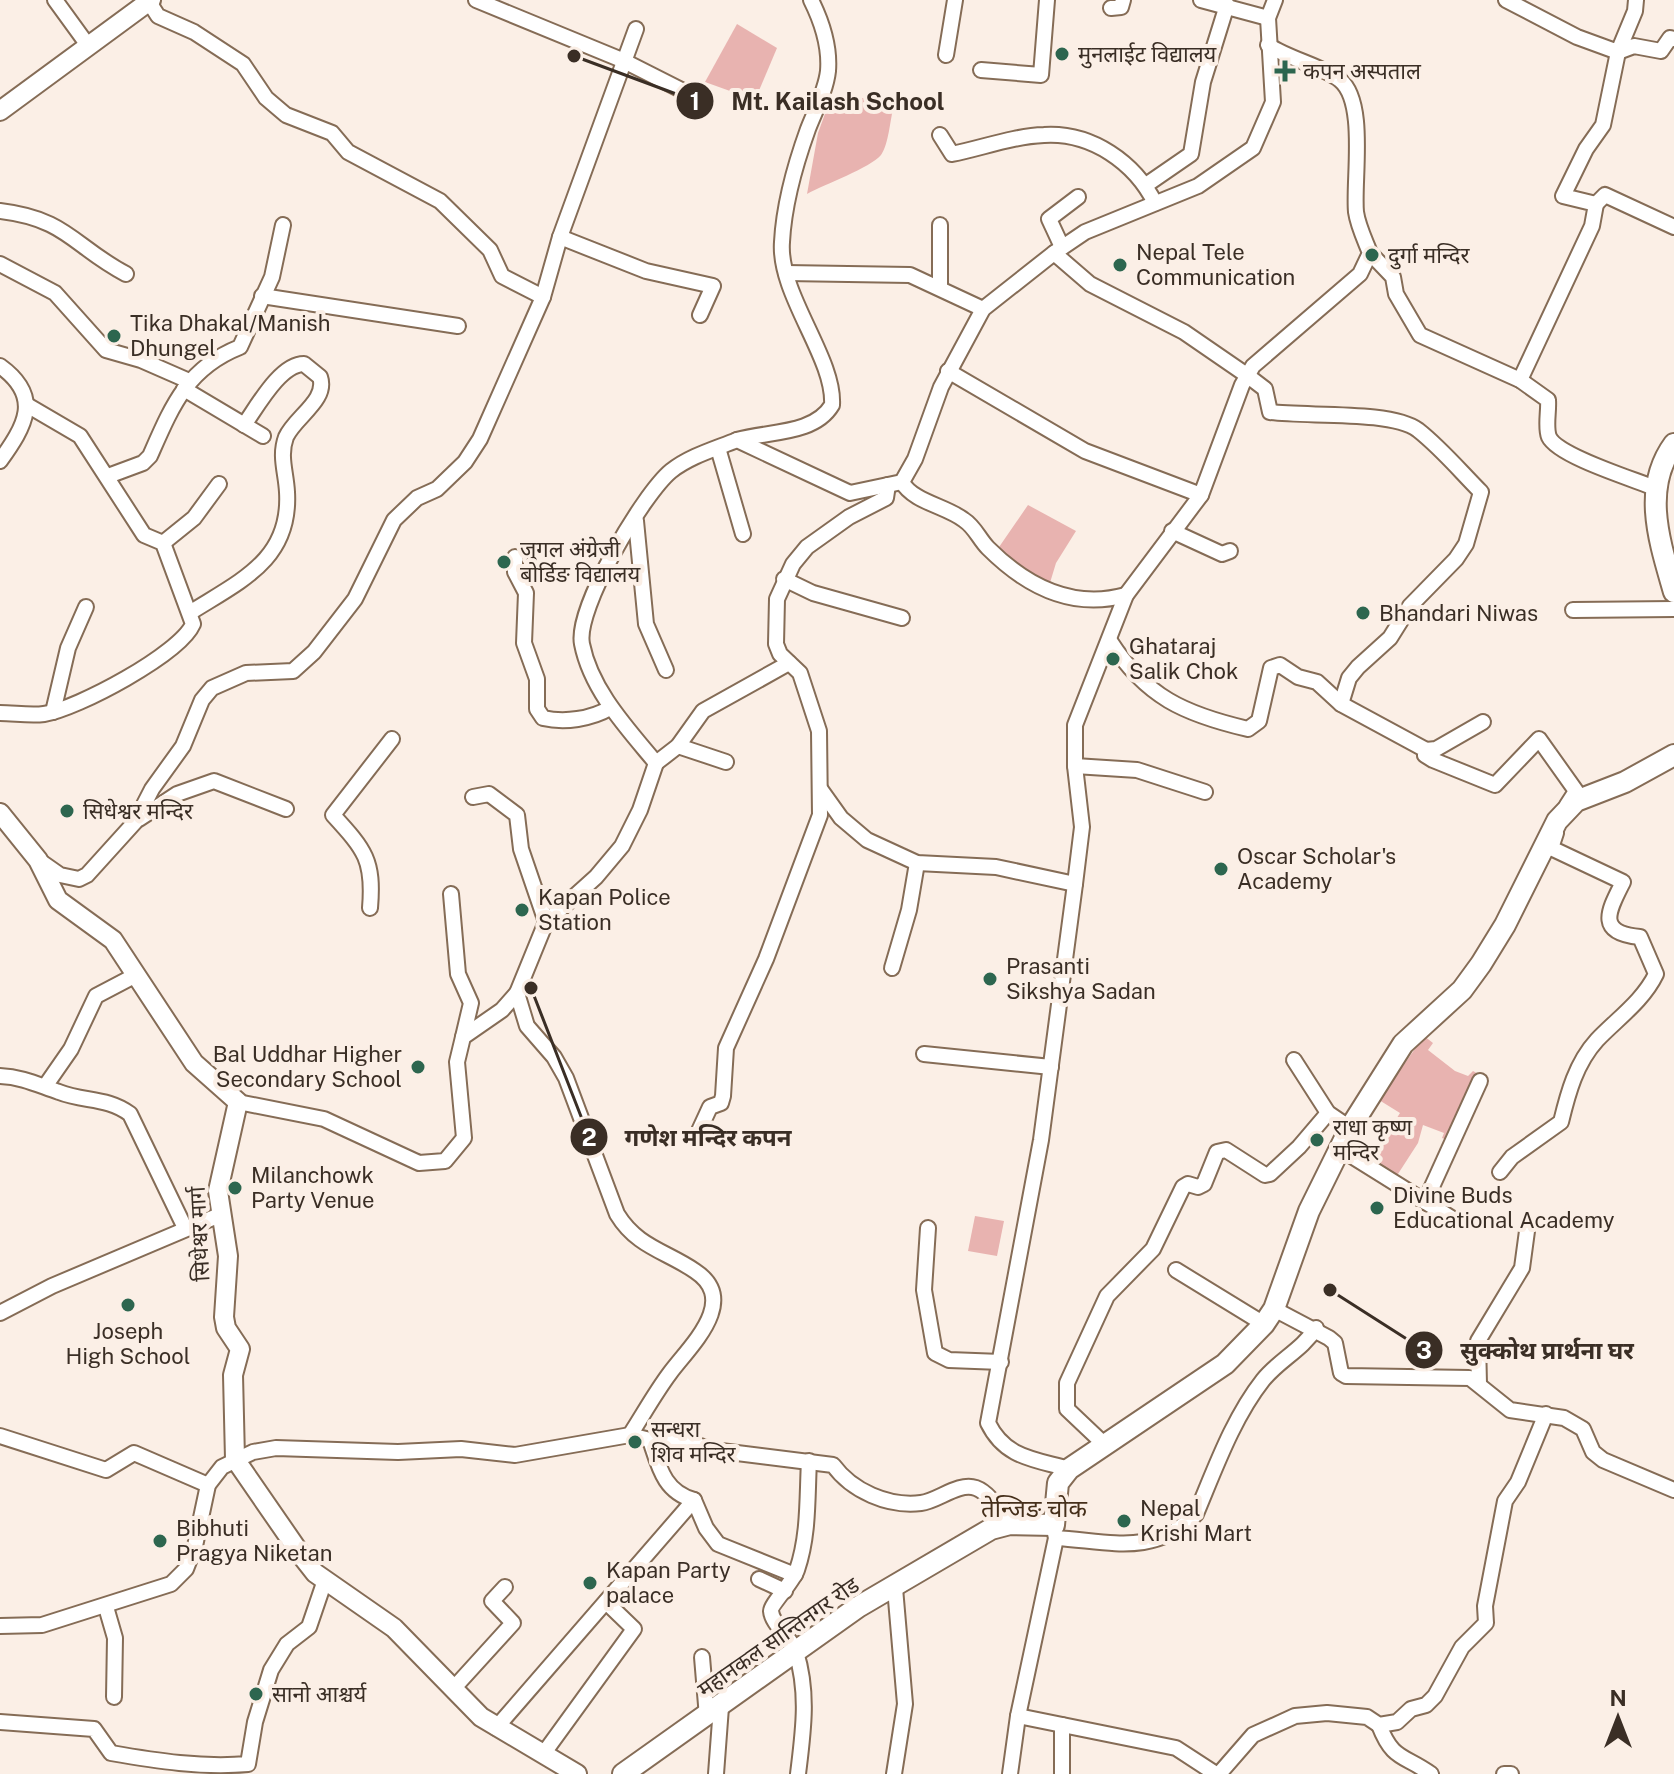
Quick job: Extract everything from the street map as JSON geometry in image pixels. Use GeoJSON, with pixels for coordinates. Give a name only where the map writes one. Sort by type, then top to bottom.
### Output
{"type":"FeatureCollection","features":[{"type":"Feature","properties":{"kind":"main road"},"geometry":{"type":"LineString","coordinates":[[1674,444],[1665,456],[1655,488],[1655,510],[1674,592]]}},
{"type":"Feature","properties":{"kind":"main road"},"geometry":{"type":"LineString","coordinates":[[1055,1531],[1058,1483],[1069,1469],[1225,1364],[1269,1317],[1309,1211],[1350,1128],[1403,1044],[1462,990],[1481,964],[1505,925],[1559,819],[1576,801],[1625,782],[1674,755]]}},
{"type":"Feature","properties":{"kind":"main road"},"geometry":{"type":"LineString","coordinates":[[1014,1524],[1057,1491]]}},
{"type":"Feature","properties":{"kind":"main road","name":"महानकल सान्तिनगर रोड"},"geometry":{"type":"LineString","coordinates":[[623,1774],[858,1607],[991,1529],[1014,1524],[1055,1531]]}},
{"type":"Feature","properties":{"kind":"street"},"geometry":{"type":"LineString","coordinates":[[55,0],[87,44]]}},
{"type":"Feature","properties":{"kind":"street"},"geometry":{"type":"LineString","coordinates":[[476,0],[622,60],[703,101]]}},
{"type":"Feature","properties":{"kind":"street"},"geometry":{"type":"LineString","coordinates":[[656,763],[610,708],[582,642],[583,614],[603,572],[670,472],[737,440],[806,426],[818,420],[832,405],[829,380],[786,273],[781,245],[795,163],[827,75],[828,55],[821,19],[811,0]]}},
{"type":"Feature","properties":{"kind":"street"},"geometry":{"type":"LineString","coordinates":[[946,55],[955,0]]}},
{"type":"Feature","properties":{"kind":"street"},"geometry":{"type":"LineString","coordinates":[[981,70],[1041,75],[1047,0]]}},
{"type":"Feature","properties":{"kind":"street"},"geometry":{"type":"LineString","coordinates":[[1201,0],[1268,18]]}},
{"type":"Feature","properties":{"kind":"street"},"geometry":{"type":"LineString","coordinates":[[698,1133],[710,1107],[721,1103],[726,1048],[820,815],[819,731],[800,673],[776,644],[777,599],[784,579],[807,547],[849,517],[886,498],[915,459],[948,371],[983,309],[1085,232],[1198,186],[1232,166],[1253,148],[1273,102],[1268,18],[1275,0]]}},
{"type":"Feature","properties":{"kind":"street"},"geometry":{"type":"LineString","coordinates":[[1506,0],[1577,37],[1618,52],[1634,46],[1661,51],[1670,38],[1674,39]]}},
{"type":"Feature","properties":{"kind":"street"},"geometry":{"type":"LineString","coordinates":[[1596,204],[1563,196],[1586,149],[1603,125],[1618,52],[1635,11],[1636,0]]}},
{"type":"Feature","properties":{"kind":"street"},"geometry":{"type":"LineString","coordinates":[[0,111],[87,44],[150,1],[158,16],[194,32],[243,64],[266,98],[286,115],[332,133],[348,152],[440,201],[490,250],[502,276],[543,297]]}},
{"type":"Feature","properties":{"kind":"street"},"geometry":{"type":"LineString","coordinates":[[1146,185],[1191,154],[1203,82],[1227,5]]}},
{"type":"Feature","properties":{"kind":"street"},"geometry":{"type":"LineString","coordinates":[[135,822],[152,789],[183,746],[202,700],[212,688],[246,673],[293,671],[314,652],[355,599],[394,520],[417,498],[437,489],[465,462],[491,416],[543,297],[560,237],[622,60],[636,29]]}},
{"type":"Feature","properties":{"kind":"street"},"geometry":{"type":"LineString","coordinates":[[1268,45],[1288,58],[1340,80],[1346,88],[1356,113],[1357,215],[1370,253],[1393,277],[1396,294],[1420,335],[1520,380],[1548,400],[1547,432],[1552,442],[1568,452],[1655,488]]}},
{"type":"Feature","properties":{"kind":"street"},"geometry":{"type":"LineString","coordinates":[[940,135],[952,154],[1045,134],[1087,142],[1118,157],[1146,185],[1155,203]]}},
{"type":"Feature","properties":{"kind":"street"},"geometry":{"type":"LineString","coordinates":[[1520,380],[1586,243],[1596,204],[1605,195],[1674,227]]}},
{"type":"Feature","properties":{"kind":"street"},"geometry":{"type":"LineString","coordinates":[[1078,197],[1049,219],[1058,250],[1090,284],[1184,332],[1248,376],[1265,389],[1270,412],[1301,416],[1347,413],[1416,428],[1481,492],[1466,544],[1456,559],[1410,606],[1390,638],[1349,678],[1341,704]]}},
{"type":"Feature","properties":{"kind":"street"},"geometry":{"type":"LineString","coordinates":[[0,211],[29,214],[61,227],[126,274]]}},
{"type":"Feature","properties":{"kind":"street"},"geometry":{"type":"LineString","coordinates":[[108,476],[143,463],[150,456],[186,385],[211,360],[240,347],[272,277],[283,225]]}},
{"type":"Feature","properties":{"kind":"street"},"geometry":{"type":"LineString","coordinates":[[940,225],[940,286]]}},
{"type":"Feature","properties":{"kind":"street"},"geometry":{"type":"LineString","coordinates":[[560,237],[646,271],[713,286],[700,315]]}},
{"type":"Feature","properties":{"kind":"street"},"geometry":{"type":"LineString","coordinates":[[1069,1469],[1012,1452],[998,1443],[988,1423],[1051,1067],[1075,884],[1082,827],[1075,766],[1075,725],[1126,595],[1201,495],[1253,366],[1360,274],[1370,253]]}},
{"type":"Feature","properties":{"kind":"street"},"geometry":{"type":"LineString","coordinates":[[0,264],[55,293],[106,350],[141,360],[186,385],[263,436]]}},
{"type":"Feature","properties":{"kind":"street"},"geometry":{"type":"LineString","coordinates":[[786,273],[910,275],[940,286],[983,309]]}},
{"type":"Feature","properties":{"kind":"street"},"geometry":{"type":"LineString","coordinates":[[262,296],[458,326]]}},
{"type":"Feature","properties":{"kind":"street"},"geometry":{"type":"LineString","coordinates":[[191,612],[253,570],[279,541],[288,515],[282,451],[298,416],[314,404],[320,391],[320,377],[304,364],[296,365],[271,388],[244,425]]}},
{"type":"Feature","properties":{"kind":"street"},"geometry":{"type":"LineString","coordinates":[[0,366],[13,377],[27,405],[80,436],[144,535],[163,543],[191,612],[190,631],[175,646],[131,676],[53,712],[0,713]]}},
{"type":"Feature","properties":{"kind":"street"},"geometry":{"type":"LineString","coordinates":[[948,371],[1085,451],[1201,495]]}},
{"type":"Feature","properties":{"kind":"street"},"geometry":{"type":"LineString","coordinates":[[0,461],[24,423],[27,405]]}},
{"type":"Feature","properties":{"kind":"street"},"geometry":{"type":"LineString","coordinates":[[737,440],[850,493],[895,484],[965,520],[1012,569],[1050,593],[1090,600],[1126,595]]}},
{"type":"Feature","properties":{"kind":"street"},"geometry":{"type":"LineString","coordinates":[[718,448],[743,534]]}},
{"type":"Feature","properties":{"kind":"street"},"geometry":{"type":"LineString","coordinates":[[163,543],[194,518],[219,484]]}},
{"type":"Feature","properties":{"kind":"street"},"geometry":{"type":"LineString","coordinates":[[636,520],[646,624],[666,670]]}},
{"type":"Feature","properties":{"kind":"street"},"geometry":{"type":"LineString","coordinates":[[1172,531],[1222,554],[1230,551]]}},
{"type":"Feature","properties":{"kind":"street"},"geometry":{"type":"LineString","coordinates":[[515,557],[515,572],[526,593],[524,643],[537,679],[537,709],[543,718],[556,721],[597,715],[610,708]]}},
{"type":"Feature","properties":{"kind":"street"},"geometry":{"type":"LineString","coordinates":[[784,579],[813,593],[902,618]]}},
{"type":"Feature","properties":{"kind":"street"},"geometry":{"type":"LineString","coordinates":[[53,712],[68,648],[86,607]]}},
{"type":"Feature","properties":{"kind":"street"},"geometry":{"type":"LineString","coordinates":[[1573,610],[1674,609]]}},
{"type":"Feature","properties":{"kind":"street"},"geometry":{"type":"LineString","coordinates":[[1110,641],[1129,671],[1171,705],[1248,729],[1259,721],[1271,668],[1280,665],[1298,677],[1317,682],[1341,704],[1426,750],[1436,749],[1483,722]]}},
{"type":"Feature","properties":{"kind":"street"},"geometry":{"type":"LineString","coordinates":[[463,1037],[502,1010],[517,993],[546,922],[610,863],[640,810],[656,763],[678,746],[703,711],[789,663]]}},
{"type":"Feature","properties":{"kind":"street"},"geometry":{"type":"LineString","coordinates":[[370,908],[372,869],[366,855],[333,815],[392,739]]}},
{"type":"Feature","properties":{"kind":"street"},"geometry":{"type":"LineString","coordinates":[[1426,750],[1425,755],[1433,760],[1495,785],[1539,739],[1576,791],[1559,819],[1551,848],[1623,882],[1608,914],[1610,925],[1618,933],[1640,937],[1656,974],[1650,987],[1594,1043],[1571,1084],[1561,1122],[1512,1157],[1500,1172]]}},
{"type":"Feature","properties":{"kind":"street"},"geometry":{"type":"LineString","coordinates":[[678,746],[726,762]]}},
{"type":"Feature","properties":{"kind":"street"},"geometry":{"type":"LineString","coordinates":[[1075,766],[1137,770],[1205,792]]}},
{"type":"Feature","properties":{"kind":"street"},"geometry":{"type":"LineString","coordinates":[[38,860],[60,875],[79,879],[87,875],[135,822],[177,794],[214,781],[286,809]]}},
{"type":"Feature","properties":{"kind":"street"},"geometry":{"type":"LineString","coordinates":[[821,790],[841,818],[867,840],[917,863],[996,867],[1075,884]]}},
{"type":"Feature","properties":{"kind":"street"},"geometry":{"type":"LineString","coordinates":[[473,797],[489,794],[517,815],[521,849],[546,922]]}},
{"type":"Feature","properties":{"kind":"street"},"geometry":{"type":"LineString","coordinates":[[0,813],[38,860],[58,900],[113,940],[194,1063],[238,1102],[324,1119],[419,1163],[436,1164],[455,1153],[464,1138],[457,1062],[471,1003],[458,974],[451,894]]}},
{"type":"Feature","properties":{"kind":"street"},"geometry":{"type":"LineString","coordinates":[[892,968],[909,910],[917,863]]}},
{"type":"Feature","properties":{"kind":"street"},"geometry":{"type":"LineString","coordinates":[[1656,974],[1674,972]]}},
{"type":"Feature","properties":{"kind":"street"},"geometry":{"type":"LineString","coordinates":[[46,1085],[71,1049],[96,996],[136,975]]}},
{"type":"Feature","properties":{"kind":"street"},"geometry":{"type":"LineString","coordinates":[[517,993],[527,1026],[561,1067],[609,1195],[627,1231],[659,1254],[696,1271],[710,1285],[714,1310],[693,1350],[671,1371],[630,1435]]}},
{"type":"Feature","properties":{"kind":"street"},"geometry":{"type":"LineString","coordinates":[[924,1054],[1051,1067]]}},
{"type":"Feature","properties":{"kind":"street"},"geometry":{"type":"LineString","coordinates":[[1294,1060],[1328,1113],[1350,1128]]}},
{"type":"Feature","properties":{"kind":"street"},"geometry":{"type":"LineString","coordinates":[[0,1076],[23,1077],[58,1092],[113,1103],[130,1114],[185,1228]]}},
{"type":"Feature","properties":{"kind":"street"},"geometry":{"type":"LineString","coordinates":[[1425,1202],[1480,1081]]}},
{"type":"Feature","properties":{"kind":"street","name":"सिधेश्वर मार्ग"},"geometry":{"type":"LineString","coordinates":[[235,1459],[233,1375],[240,1349],[226,1328],[224,1317],[228,1256],[220,1175],[238,1102]]}},
{"type":"Feature","properties":{"kind":"street"},"geometry":{"type":"LineString","coordinates":[[1105,1445],[1067,1409],[1065,1402],[1067,1383],[1107,1296],[1153,1249],[1183,1187],[1204,1184],[1217,1152],[1226,1150],[1265,1175],[1270,1174],[1299,1147],[1328,1113]]}},
{"type":"Feature","properties":{"kind":"street"},"geometry":{"type":"LineString","coordinates":[[1339,1148],[1456,1221]]}},
{"type":"Feature","properties":{"kind":"street"},"geometry":{"type":"LineString","coordinates":[[0,1313],[52,1286],[222,1214]]}},
{"type":"Feature","properties":{"kind":"street"},"geometry":{"type":"LineString","coordinates":[[928,1228],[924,1290],[935,1353],[949,1360],[1001,1362]]}},
{"type":"Feature","properties":{"kind":"street"},"geometry":{"type":"LineString","coordinates":[[1479,1384],[1478,1341],[1522,1268],[1527,1231]]}},
{"type":"Feature","properties":{"kind":"street"},"geometry":{"type":"LineString","coordinates":[[1176,1270],[1269,1317],[1316,1328],[1335,1343],[1337,1363],[1346,1376],[1459,1376],[1479,1384],[1510,1410],[1564,1418],[1583,1429],[1593,1452],[1603,1460],[1674,1490]]}},
{"type":"Feature","properties":{"kind":"street"},"geometry":{"type":"LineString","coordinates":[[1010,1774],[1018,1716],[1055,1531],[1127,1546],[1162,1538],[1186,1524],[1196,1514],[1248,1401],[1265,1378],[1295,1353],[1316,1328]]}},
{"type":"Feature","properties":{"kind":"street"},"geometry":{"type":"LineString","coordinates":[[1379,1725],[1397,1722],[1411,1709],[1426,1705],[1435,1696],[1462,1647],[1486,1623],[1485,1606],[1505,1501],[1518,1482],[1546,1414]]}},
{"type":"Feature","properties":{"kind":"street"},"geometry":{"type":"LineString","coordinates":[[0,1626],[42,1625],[171,1584],[186,1569],[195,1546],[208,1485],[222,1467],[235,1459],[276,1448],[398,1452],[461,1449],[515,1455],[630,1435],[650,1440],[672,1437],[713,1450],[833,1465],[849,1483],[875,1497],[921,1503],[967,1487],[977,1488],[1014,1524]]}},
{"type":"Feature","properties":{"kind":"street"},"geometry":{"type":"LineString","coordinates":[[0,1436],[106,1470],[134,1453],[208,1485]]}},
{"type":"Feature","properties":{"kind":"street"},"geometry":{"type":"LineString","coordinates":[[650,1440],[664,1481],[678,1496],[694,1500]]}},
{"type":"Feature","properties":{"kind":"street"},"geometry":{"type":"LineString","coordinates":[[235,1459],[304,1559],[325,1580],[380,1616],[496,1728],[577,1774]]}},
{"type":"Feature","properties":{"kind":"street"},"geometry":{"type":"LineString","coordinates":[[798,1774],[806,1714],[796,1650],[771,1614],[771,1606],[795,1575],[806,1543],[809,1461]]}},
{"type":"Feature","properties":{"kind":"street"},"geometry":{"type":"LineString","coordinates":[[694,1500],[706,1528],[718,1544],[795,1575]]}},
{"type":"Feature","properties":{"kind":"street"},"geometry":{"type":"LineString","coordinates":[[496,1728],[694,1500]]}},
{"type":"Feature","properties":{"kind":"street"},"geometry":{"type":"LineString","coordinates":[[759,1579],[785,1591]]}},
{"type":"Feature","properties":{"kind":"street"},"geometry":{"type":"LineString","coordinates":[[0,1722],[94,1729],[111,1753],[209,1771],[248,1764],[255,1722],[271,1670],[287,1644],[309,1627],[325,1580]]}},
{"type":"Feature","properties":{"kind":"street"},"geometry":{"type":"LineString","coordinates":[[453,1689],[513,1623],[492,1601],[505,1587]]}},
{"type":"Feature","properties":{"kind":"street"},"geometry":{"type":"LineString","coordinates":[[894,1774],[905,1704],[895,1588]]}},
{"type":"Feature","properties":{"kind":"street"},"geometry":{"type":"LineString","coordinates":[[544,1753],[634,1629],[606,1602]]}},
{"type":"Feature","properties":{"kind":"street"},"geometry":{"type":"LineString","coordinates":[[106,1607],[115,1638],[114,1697]]}},
{"type":"Feature","properties":{"kind":"street"},"geometry":{"type":"LineString","coordinates":[[702,1657],[714,1712],[716,1774]]}},
{"type":"Feature","properties":{"kind":"street"},"geometry":{"type":"LineString","coordinates":[[1018,1716],[1176,1748],[1218,1774],[1253,1735],[1295,1716],[1367,1717],[1379,1725],[1388,1748],[1401,1760],[1431,1774]]}},
{"type":"Feature","properties":{"kind":"street"},"geometry":{"type":"LineString","coordinates":[[1062,1725],[1062,1774]]}},
{"type":"Feature","properties":{"kind":"street"},"geometry":{"type":"LineString","coordinates":[[1504,1774],[1511,1774]]}},
{"type":"Feature","properties":{"kind":"shaded area"},"geometry":{"type":"Polygon","coordinates":[[[737,24],[777,48],[755,100],[705,82],[737,24]]]}},
{"type":"Feature","properties":{"kind":"shaded area"},"geometry":{"type":"Polygon","coordinates":[[[862,98],[894,105],[884,150],[875,160],[807,194],[818,133],[830,100],[862,98]]]}},
{"type":"Feature","properties":{"kind":"shaded area"},"geometry":{"type":"Polygon","coordinates":[[[1028,505],[1076,531],[1056,563],[1049,586],[997,550],[1028,505]]]}},
{"type":"Feature","properties":{"kind":"shaded area"},"geometry":{"type":"Polygon","coordinates":[[[1424,1036],[1433,1043],[1428,1050],[1455,1071],[1468,1076],[1473,1071],[1480,1075],[1447,1140],[1442,1138],[1444,1133],[1423,1125],[1418,1143],[1396,1177],[1351,1150],[1354,1144],[1373,1156],[1400,1113],[1379,1100],[1424,1036]]]}},
{"type":"Feature","properties":{"kind":"shaded area"},"geometry":{"type":"Polygon","coordinates":[[[975,1216],[1004,1221],[997,1256],[968,1251],[975,1216]]]}},
{"type":"Feature","properties":{"kind":"place","name":"मुनलाईट विद्यालय"},"geometry":{"type":"Point","coordinates":[1062,54]}},
{"type":"Feature","properties":{"kind":"place","name":"Mt. Kailash School"},"geometry":{"type":"Point","coordinates":[574,56]}},
{"type":"Feature","properties":{"kind":"place","name":"कपन अस्पताल"},"geometry":{"type":"Point","coordinates":[1285,71]}},
{"type":"Feature","properties":{"kind":"place","name":"दुर्गा मन्दिर"},"geometry":{"type":"Point","coordinates":[1372,255]}},
{"type":"Feature","properties":{"kind":"place","name":"Nepal Tele Communication"},"geometry":{"type":"Point","coordinates":[1120,265]}},
{"type":"Feature","properties":{"kind":"place","name":"Tika Dhakal/Manish Dhungel"},"geometry":{"type":"Point","coordinates":[114,336]}},
{"type":"Feature","properties":{"kind":"place","name":"जुगल अंग्रेजी बोर्डिङ विद्यालय"},"geometry":{"type":"Point","coordinates":[504,562]}},
{"type":"Feature","properties":{"kind":"place","name":"Bhandari Niwas"},"geometry":{"type":"Point","coordinates":[1363,613]}},
{"type":"Feature","properties":{"kind":"place","name":"Ghataraj Salik Chok"},"geometry":{"type":"Point","coordinates":[1113,659]}},
{"type":"Feature","properties":{"kind":"place","name":"सिधेश्वर मन्दिर"},"geometry":{"type":"Point","coordinates":[67,811]}},
{"type":"Feature","properties":{"kind":"place","name":"Oscar Scholar's Academy"},"geometry":{"type":"Point","coordinates":[1221,869]}},
{"type":"Feature","properties":{"kind":"place","name":"Kapan Police Station"},"geometry":{"type":"Point","coordinates":[522,910]}},
{"type":"Feature","properties":{"kind":"place","name":"Prasanti Sikshya Sadan"},"geometry":{"type":"Point","coordinates":[990,979]}},
{"type":"Feature","properties":{"kind":"place","name":"गणेश मन्दिर कपन"},"geometry":{"type":"Point","coordinates":[531,988]}},
{"type":"Feature","properties":{"kind":"place","name":"Bal Uddhar Higher Secondary School"},"geometry":{"type":"Point","coordinates":[418,1067]}},
{"type":"Feature","properties":{"kind":"place","name":"राधा कृष्ण मन्दिर"},"geometry":{"type":"Point","coordinates":[1317,1140]}},
{"type":"Feature","properties":{"kind":"place","name":"Milanchowk Party Venue"},"geometry":{"type":"Point","coordinates":[235,1188]}},
{"type":"Feature","properties":{"kind":"place","name":"Divine Buds Educational Academy"},"geometry":{"type":"Point","coordinates":[1377,1208]}},
{"type":"Feature","properties":{"kind":"place","name":"सुक्कोथ प्रार्थना घर"},"geometry":{"type":"Point","coordinates":[1330,1290]}},
{"type":"Feature","properties":{"kind":"place","name":"Joseph High School"},"geometry":{"type":"Point","coordinates":[128,1305]}},
{"type":"Feature","properties":{"kind":"place","name":"सन्धरा शिव मन्दिर"},"geometry":{"type":"Point","coordinates":[635,1442]}},
{"type":"Feature","properties":{"kind":"place","name":"Nepal Krishi Mart"},"geometry":{"type":"Point","coordinates":[1124,1521]}},
{"type":"Feature","properties":{"kind":"place","name":"Bibhuti Pragya Niketan"},"geometry":{"type":"Point","coordinates":[160,1541]}},
{"type":"Feature","properties":{"kind":"place","name":"Kapan Party palace"},"geometry":{"type":"Point","coordinates":[590,1583]}},
{"type":"Feature","properties":{"kind":"place","name":"सानो आश्चर्य"},"geometry":{"type":"Point","coordinates":[256,1694]}},
{"type":"Feature","properties":{"kind":"district","name":"तेन्जिङ चोक"},"geometry":{"type":"Point","coordinates":[1034,1508]}}]}
